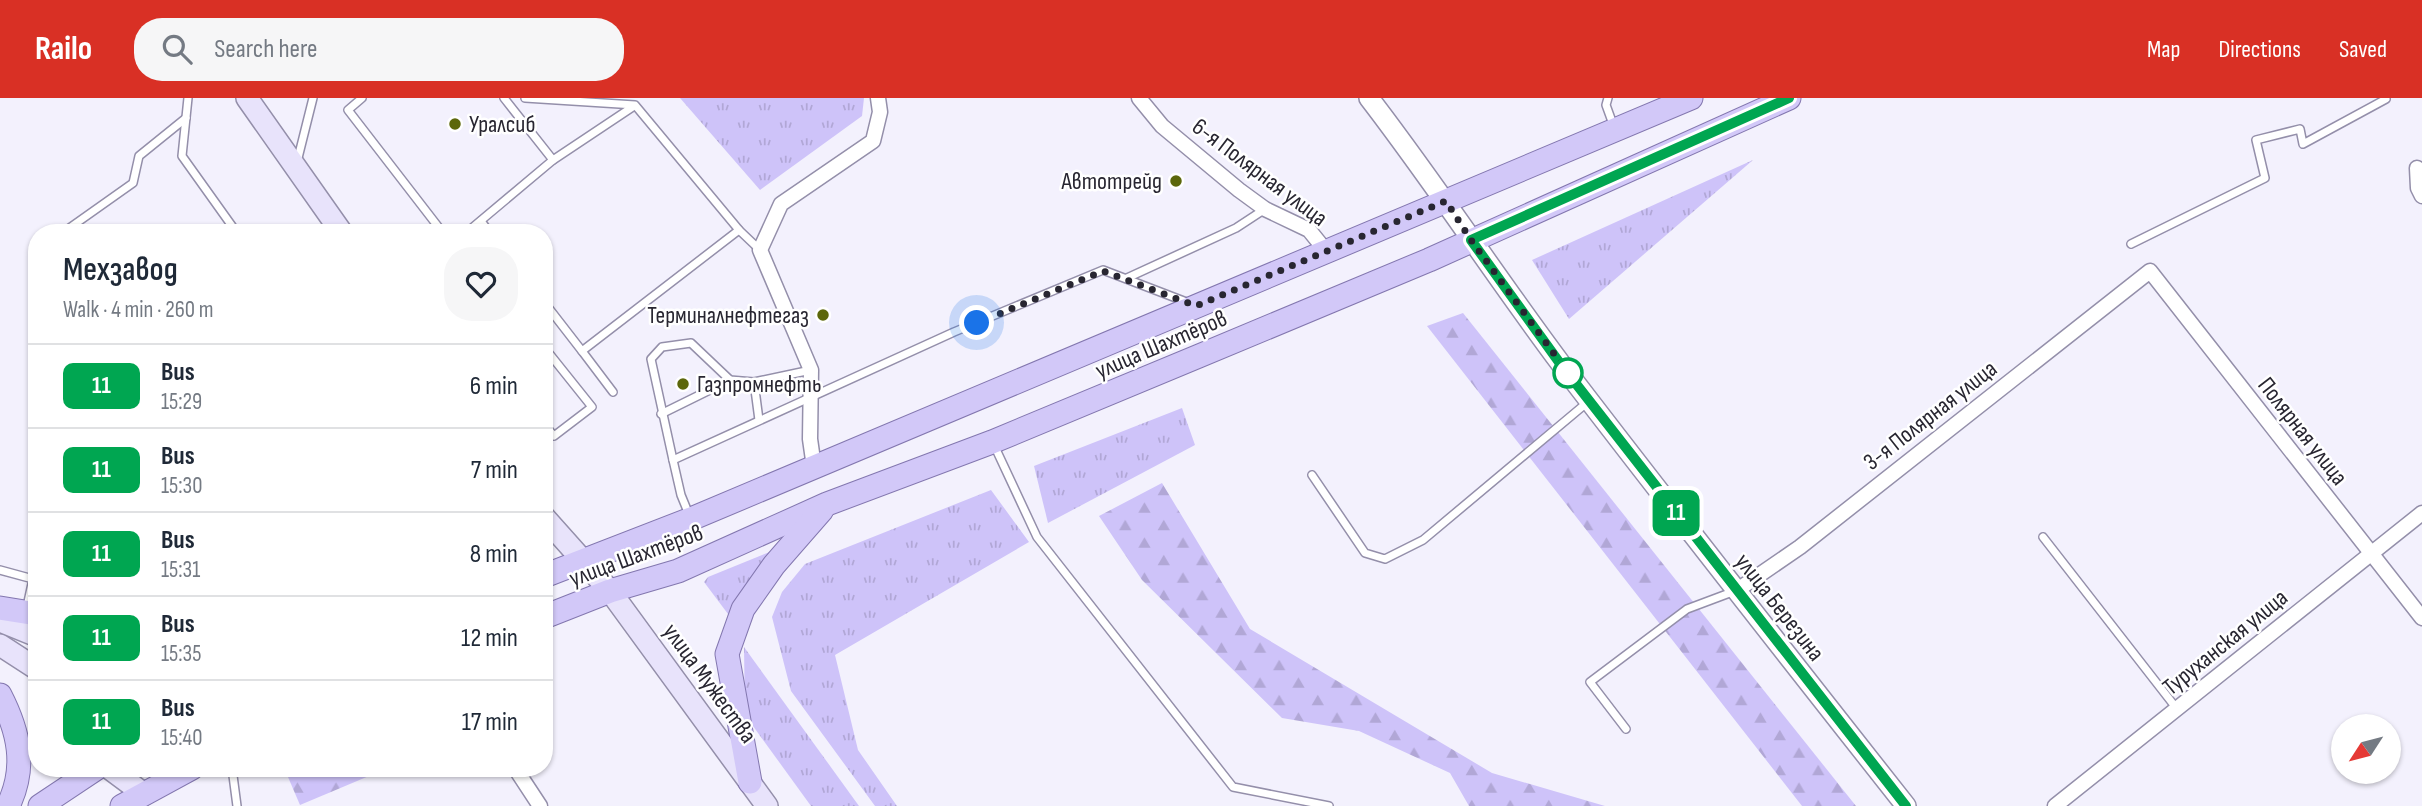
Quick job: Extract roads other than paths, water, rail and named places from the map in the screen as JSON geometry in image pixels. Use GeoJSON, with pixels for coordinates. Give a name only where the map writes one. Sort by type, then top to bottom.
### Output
{"type":"FeatureCollection","features":[{"type":"Feature","properties":{"kind":"main road"},"geometry":{"type":"LineString","coordinates":[[247,98],[296,166],[333,224]]}},
{"type":"Feature","properties":{"kind":"main road","name":"улица Шахтёров"},"geometry":{"type":"LineString","coordinates":[[553,572],[691,519],[1691,98]]}},
{"type":"Feature","properties":{"kind":"main road","name":"улица Шахтёров"},"geometry":{"type":"LineString","coordinates":[[553,613],[610,591],[678,571],[827,504],[992,442],[1471,240],[1789,98]]}},
{"type":"Feature","properties":{"kind":"main road"},"geometry":{"type":"LineString","coordinates":[[750,782],[727,654],[743,609],[774,565],[827,504]]}},
{"type":"Feature","properties":{"kind":"main road","name":"улица Мужества"},"geometry":{"type":"LineString","coordinates":[[553,526],[585,559],[610,591],[767,806]]}},
{"type":"Feature","properties":{"kind":"main road"},"geometry":{"type":"LineString","coordinates":[[0,608],[28,612]]}},
{"type":"Feature","properties":{"kind":"main road"},"geometry":{"type":"LineString","coordinates":[[0,621],[28,632]]}},
{"type":"Feature","properties":{"kind":"main road"},"geometry":{"type":"LineString","coordinates":[[0,645],[28,663]]}},
{"type":"Feature","properties":{"kind":"main road"},"geometry":{"type":"LineString","coordinates":[[0,695],[19,739],[20,768],[15,792],[8,806]]}},
{"type":"Feature","properties":{"kind":"main road"},"geometry":{"type":"LineString","coordinates":[[40,806],[84,777]]}},
{"type":"Feature","properties":{"kind":"main road"},"geometry":{"type":"LineString","coordinates":[[120,777],[144,794]]}},
{"type":"Feature","properties":{"kind":"main road"},"geometry":{"type":"LineString","coordinates":[[139,777],[144,794]]}},
{"type":"Feature","properties":{"kind":"main road"},"geometry":{"type":"LineString","coordinates":[[122,806],[175,777]]}},
{"type":"Feature","properties":{"kind":"street"},"geometry":{"type":"LineString","coordinates":[[814,467],[810,439],[811,370],[760,250],[781,204],[873,141],[880,112],[877,98]]}},
{"type":"Feature","properties":{"kind":"street","name":"6-я Полярная улица"},"geometry":{"type":"LineString","coordinates":[[1139,98],[1162,126],[1265,209],[1309,230],[1326,251]]}},
{"type":"Feature","properties":{"kind":"street","name":"улица Березина"},"geometry":{"type":"LineString","coordinates":[[1369,98],[1590,401],[1906,806]]}},
{"type":"Feature","properties":{"kind":"street"},"geometry":{"type":"LineString","coordinates":[[2417,168],[2418,188],[2422,196]]}},
{"type":"Feature","properties":{"kind":"street","name":"Полярная улица"},"geometry":{"type":"LineString","coordinates":[[2150,271],[2422,618]]}},
{"type":"Feature","properties":{"kind":"street","name":"3-я Полярная улица"},"geometry":{"type":"LineString","coordinates":[[1736,591],[1800,547],[2150,271]]}},
{"type":"Feature","properties":{"kind":"street","name":"Туруханская улица"},"geometry":{"type":"LineString","coordinates":[[2056,806],[2422,513]]}},
{"type":"Feature","properties":{"kind":"street"},"geometry":{"type":"LineString","coordinates":[[521,777],[540,806]]}},
{"type":"Feature","properties":{"kind":"lane"},"geometry":{"type":"LineString","coordinates":[[188,98],[183,156],[231,224]]}},
{"type":"Feature","properties":{"kind":"lane"},"geometry":{"type":"LineString","coordinates":[[296,166],[313,98]]}},
{"type":"Feature","properties":{"kind":"lane"},"geometry":{"type":"LineString","coordinates":[[362,98],[348,110],[436,224]]}},
{"type":"Feature","properties":{"kind":"lane"},"geometry":{"type":"LineString","coordinates":[[504,98],[553,160]]}},
{"type":"Feature","properties":{"kind":"lane"},"geometry":{"type":"LineString","coordinates":[[525,98],[635,105],[739,230],[760,250]]}},
{"type":"Feature","properties":{"kind":"lane"},"geometry":{"type":"LineString","coordinates":[[1608,98],[1606,105],[1615,130]]}},
{"type":"Feature","properties":{"kind":"lane"},"geometry":{"type":"LineString","coordinates":[[2131,244],[2265,178],[2256,140],[2300,129],[2304,144],[2386,99]]}},
{"type":"Feature","properties":{"kind":"lane"},"geometry":{"type":"LineString","coordinates":[[477,224],[553,160],[635,105]]}},
{"type":"Feature","properties":{"kind":"lane"},"geometry":{"type":"LineString","coordinates":[[75,224],[133,183],[139,156],[186,118]]}},
{"type":"Feature","properties":{"kind":"lane"},"geometry":{"type":"LineString","coordinates":[[1126,278],[1236,228],[1265,209]]}},
{"type":"Feature","properties":{"kind":"lane"},"geometry":{"type":"LineString","coordinates":[[582,351],[739,230]]}},
{"type":"Feature","properties":{"kind":"lane"},"geometry":{"type":"LineString","coordinates":[[673,460],[810,396],[1103,271],[1196,306]]}},
{"type":"Feature","properties":{"kind":"lane"},"geometry":{"type":"LineString","coordinates":[[553,314],[613,392]]}},
{"type":"Feature","properties":{"kind":"lane"},"geometry":{"type":"LineString","coordinates":[[691,519],[681,495],[651,359],[662,346],[691,343],[730,380]]}},
{"type":"Feature","properties":{"kind":"lane"},"geometry":{"type":"LineString","coordinates":[[553,358],[592,407],[553,435]]}},
{"type":"Feature","properties":{"kind":"lane"},"geometry":{"type":"LineString","coordinates":[[662,414],[730,380],[754,382],[811,370]]}},
{"type":"Feature","properties":{"kind":"lane"},"geometry":{"type":"LineString","coordinates":[[754,382],[759,420]]}},
{"type":"Feature","properties":{"kind":"lane"},"geometry":{"type":"LineString","coordinates":[[1312,475],[1365,553],[1385,559],[1423,540],[1590,401]]}},
{"type":"Feature","properties":{"kind":"lane"},"geometry":{"type":"LineString","coordinates":[[992,442],[1037,537],[1233,787],[1329,806]]}},
{"type":"Feature","properties":{"kind":"lane"},"geometry":{"type":"LineString","coordinates":[[2043,537],[2177,709]]}},
{"type":"Feature","properties":{"kind":"lane"},"geometry":{"type":"LineString","coordinates":[[0,570],[28,577]]}},
{"type":"Feature","properties":{"kind":"lane"},"geometry":{"type":"LineString","coordinates":[[1626,729],[1590,682],[1688,609],[1736,591]]}},
{"type":"Feature","properties":{"kind":"lane"},"geometry":{"type":"LineString","coordinates":[[233,777],[237,806]]}},
{"type":"Feature","properties":{"kind":"place","name":"Уралсиб"},"geometry":{"type":"Point","coordinates":[455,124]}},
{"type":"Feature","properties":{"kind":"place","name":"Автотрейд"},"geometry":{"type":"Point","coordinates":[1176,181]}},
{"type":"Feature","properties":{"kind":"place","name":"Терминалнефтегаз"},"geometry":{"type":"Point","coordinates":[823,315]}},
{"type":"Feature","properties":{"kind":"place","name":"Газпромнефть"},"geometry":{"type":"Point","coordinates":[683,384]}}]}
